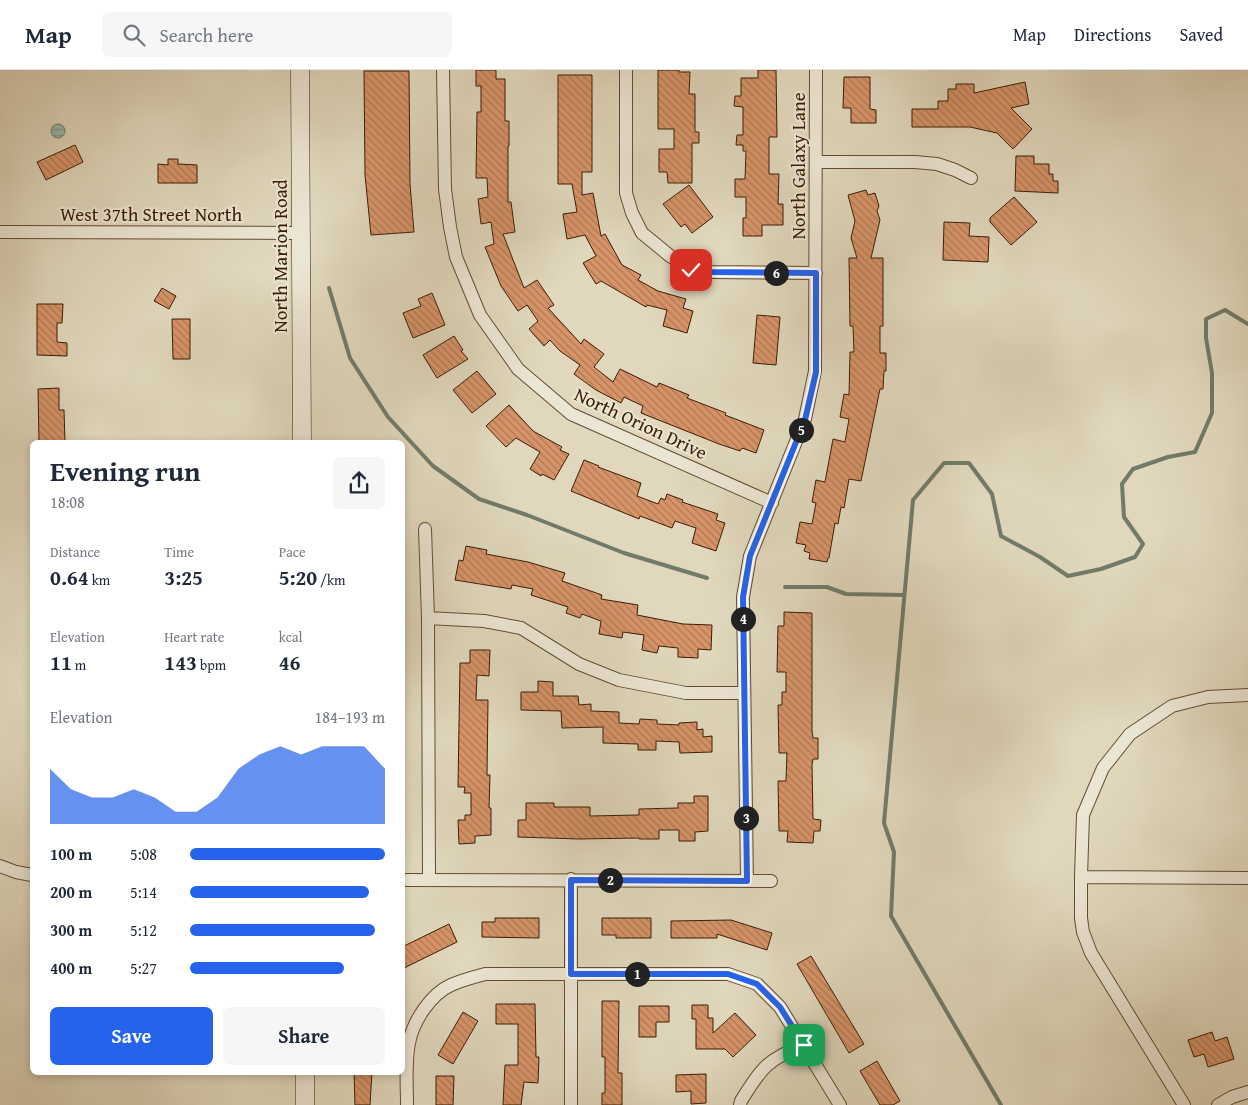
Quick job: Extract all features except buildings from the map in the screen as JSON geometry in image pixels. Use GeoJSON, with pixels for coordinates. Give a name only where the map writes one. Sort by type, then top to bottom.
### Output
{"type":"FeatureCollection","features":[{"type":"Feature","properties":{"kind":"main road","name":"North Marion Road"},"geometry":{"type":"LineString","coordinates":[[300,70],[302,440]]}},
{"type":"Feature","properties":{"kind":"main road"},"geometry":{"type":"LineString","coordinates":[[305,1075],[305,1105]]}},
{"type":"Feature","properties":{"kind":"street","name":"North Orion Drive"},"geometry":{"type":"LineString","coordinates":[[443,70],[444,189],[456,257],[480,314],[518,369],[570,414],[772,503]]}},
{"type":"Feature","properties":{"kind":"street"},"geometry":{"type":"LineString","coordinates":[[626,70],[626,193],[632,213],[642,233],[691,270],[816,273]]}},
{"type":"Feature","properties":{"kind":"street","name":"North Galaxy Lane"},"geometry":{"type":"LineString","coordinates":[[747,881],[743,597],[750,556],[805,420],[816,372],[816,70]]}},
{"type":"Feature","properties":{"kind":"street"},"geometry":{"type":"LineString","coordinates":[[817,162],[915,162],[937,164],[971,178]]}},
{"type":"Feature","properties":{"kind":"street","name":"West 37th Street North"},"geometry":{"type":"LineString","coordinates":[[0,232],[301,233]]}},
{"type":"Feature","properties":{"kind":"street"},"geometry":{"type":"LineString","coordinates":[[425,529],[428,618],[429,879]]}},
{"type":"Feature","properties":{"kind":"street"},"geometry":{"type":"LineString","coordinates":[[428,618],[484,621],[521,628],[579,664],[620,680],[686,693],[744,693]]}},
{"type":"Feature","properties":{"kind":"street"},"geometry":{"type":"LineString","coordinates":[[1184,1105],[1091,953],[1083,932],[1081,877],[1083,815],[1103,768],[1130,734],[1172,706],[1208,697],[1248,695]]}},
{"type":"Feature","properties":{"kind":"street"},"geometry":{"type":"LineString","coordinates":[[0,866],[30,875]]}},
{"type":"Feature","properties":{"kind":"street"},"geometry":{"type":"LineString","coordinates":[[1081,877],[1248,878]]}},
{"type":"Feature","properties":{"kind":"street"},"geometry":{"type":"LineString","coordinates":[[405,880],[771,881]]}},
{"type":"Feature","properties":{"kind":"street"},"geometry":{"type":"LineString","coordinates":[[571,880],[571,1105]]}},
{"type":"Feature","properties":{"kind":"street"},"geometry":{"type":"LineString","coordinates":[[407,1105],[409,1042],[418,1017],[431,1001],[449,986],[485,974],[728,974],[757,984],[780,1007],[840,1105]]}},
{"type":"Feature","properties":{"kind":"street"},"geometry":{"type":"LineString","coordinates":[[740,1105],[758,1072],[780,1054],[804,1045]]}},
{"type":"Feature","properties":{"kind":"street"},"geometry":{"type":"LineString","coordinates":[[1218,1105],[1232,1097],[1248,1092]]}},
{"type":"Feature","properties":{"kind":"shaded area"},"geometry":{"type":"Polygon","coordinates":[[[58,124],[63,126],[65,131],[63,136],[58,138],[53,136],[51,131],[53,126],[58,124]]]}},
{"type":"Feature","properties":{"kind":"waterway"},"geometry":{"type":"LineString","coordinates":[[329,288],[350,358],[388,417],[433,466],[479,499],[527,515],[624,553],[707,578]]}},
{"type":"Feature","properties":{"kind":"waterway"},"geometry":{"type":"LineString","coordinates":[[1001,1105],[891,916],[894,852],[884,823],[913,500],[944,463],[969,463],[992,494],[1001,536],[1040,557],[1068,576],[1101,569],[1135,557],[1143,544],[1124,517],[1122,484],[1133,469],[1168,457],[1195,452],[1212,413],[1212,373],[1206,338],[1206,319],[1225,310],[1248,324]]}},
{"type":"Feature","properties":{"kind":"waterway"},"geometry":{"type":"LineString","coordinates":[[785,587],[827,587],[846,594],[904,595]]}},
{"type":"Feature","properties":{"kind":"route"},"geometry":{"type":"LineString","coordinates":[[691,270],[816,273],[816,372],[805,420],[750,556],[743,597],[747,881],[571,880],[571,974],[728,974],[757,984],[780,1007],[804,1045]]}}]}
